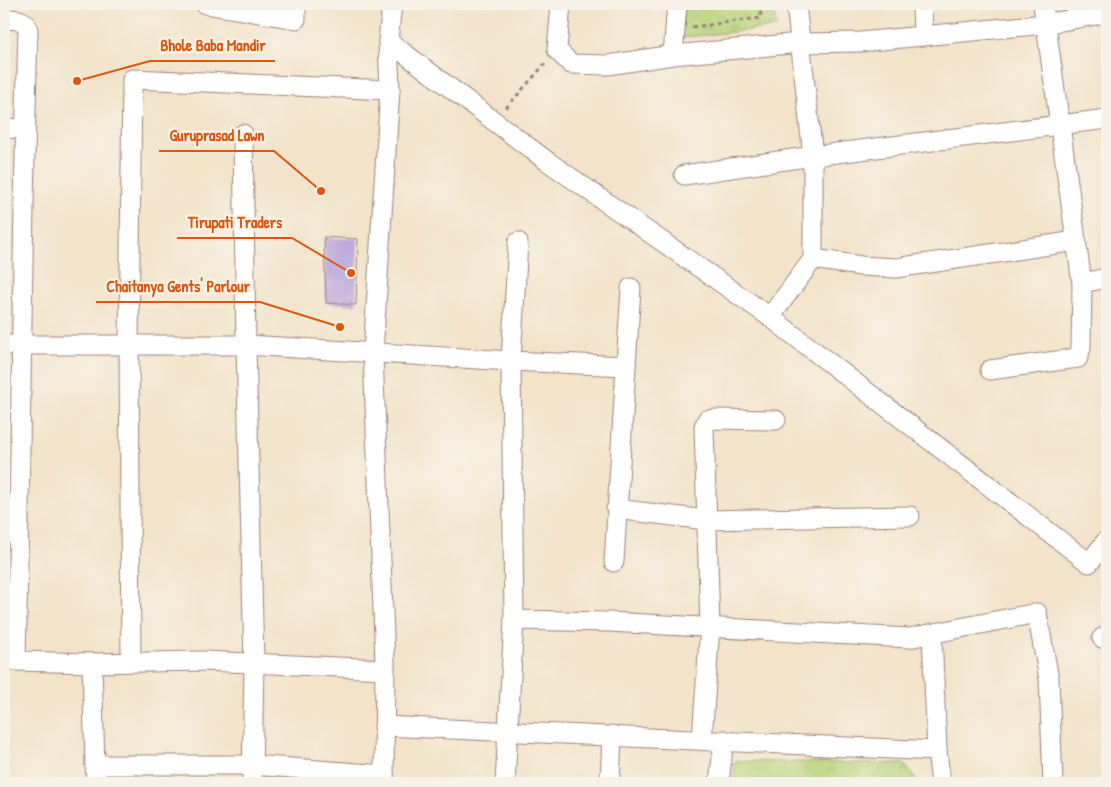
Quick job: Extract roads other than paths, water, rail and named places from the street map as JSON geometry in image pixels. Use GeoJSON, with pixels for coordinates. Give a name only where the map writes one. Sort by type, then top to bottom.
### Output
{"type":"FeatureCollection","features":[{"type":"Feature","properties":{"kind":"street"},"geometry":{"type":"LineString","coordinates":[[210,4],[296,19],[296,4]]}},
{"type":"Feature","properties":{"kind":"street"},"geometry":{"type":"LineString","coordinates":[[92,663],[95,774],[252,774],[384,779],[385,669],[374,353],[390,90],[388,41],[392,4]]}},
{"type":"Feature","properties":{"kind":"street"},"geometry":{"type":"LineString","coordinates":[[562,4],[557,50],[572,64],[608,65],[673,56],[800,44],[860,42],[1045,24],[1107,13]]}},
{"type":"Feature","properties":{"kind":"street"},"geometry":{"type":"LineString","coordinates":[[673,56],[677,4]]}},
{"type":"Feature","properties":{"kind":"street"},"geometry":{"type":"LineString","coordinates":[[770,317],[812,258],[813,156],[796,4]]}},
{"type":"Feature","properties":{"kind":"street"},"geometry":{"type":"LineString","coordinates":[[922,4],[923,36]]}},
{"type":"Feature","properties":{"kind":"street"},"geometry":{"type":"LineString","coordinates":[[990,370],[1078,358],[1081,348],[1082,283],[1043,4]]}},
{"type":"Feature","properties":{"kind":"street"},"geometry":{"type":"LineString","coordinates":[[4,19],[24,21],[28,25],[22,240],[23,345],[16,661],[92,663],[131,661],[254,662],[385,669]]}},
{"type":"Feature","properties":{"kind":"street"},"geometry":{"type":"LineString","coordinates":[[388,41],[547,161],[770,317],[1089,563],[1107,540]]}},
{"type":"Feature","properties":{"kind":"street"},"geometry":{"type":"LineString","coordinates":[[131,661],[129,345],[132,79],[390,90]]}},
{"type":"Feature","properties":{"kind":"street"},"geometry":{"type":"LineString","coordinates":[[684,176],[813,156],[1107,119]]}},
{"type":"Feature","properties":{"kind":"street"},"geometry":{"type":"LineString","coordinates":[[4,128],[25,129]]}},
{"type":"Feature","properties":{"kind":"street"},"geometry":{"type":"LineString","coordinates":[[243,134],[254,662],[252,774]]}},
{"type":"Feature","properties":{"kind":"street"},"geometry":{"type":"LineString","coordinates":[[812,258],[861,266],[896,268],[1076,241]]}},
{"type":"Feature","properties":{"kind":"street"},"geometry":{"type":"LineString","coordinates":[[505,783],[514,620],[512,361],[518,242]]}},
{"type":"Feature","properties":{"kind":"street"},"geometry":{"type":"LineString","coordinates":[[1082,283],[1107,278]]}},
{"type":"Feature","properties":{"kind":"street"},"geometry":{"type":"LineString","coordinates":[[614,562],[631,288]]}},
{"type":"Feature","properties":{"kind":"street"},"geometry":{"type":"LineString","coordinates":[[4,345],[246,345],[626,366]]}},
{"type":"Feature","properties":{"kind":"street"},"geometry":{"type":"LineString","coordinates":[[702,739],[710,627],[704,427],[708,420],[776,420]]}},
{"type":"Feature","properties":{"kind":"street"},"geometry":{"type":"LineString","coordinates":[[616,509],[706,520],[910,516]]}},
{"type":"Feature","properties":{"kind":"street"},"geometry":{"type":"LineString","coordinates":[[514,620],[608,622],[909,638],[1037,613],[1049,679],[1053,783]]}},
{"type":"Feature","properties":{"kind":"street"},"geometry":{"type":"LineString","coordinates":[[932,634],[937,751],[941,783]]}},
{"type":"Feature","properties":{"kind":"street"},"geometry":{"type":"LineString","coordinates":[[384,726],[937,751]]}},
{"type":"Feature","properties":{"kind":"street"},"geometry":{"type":"LineString","coordinates":[[610,783],[612,735]]}},
{"type":"Feature","properties":{"kind":"street"},"geometry":{"type":"LineString","coordinates":[[718,783],[724,740]]}},
{"type":"Feature","properties":{"kind":"place","name":"Bhole Baba Mandir"},"geometry":{"type":"Point","coordinates":[77,81]}},
{"type":"Feature","properties":{"kind":"place","name":"Guruprasad Lawn"},"geometry":{"type":"Point","coordinates":[321,191]}},
{"type":"Feature","properties":{"kind":"place","name":"Tirupati Traders"},"geometry":{"type":"Point","coordinates":[351,273]}},
{"type":"Feature","properties":{"kind":"place","name":"Chaitanya Gents' Parlour"},"geometry":{"type":"Point","coordinates":[340,327]}}]}
